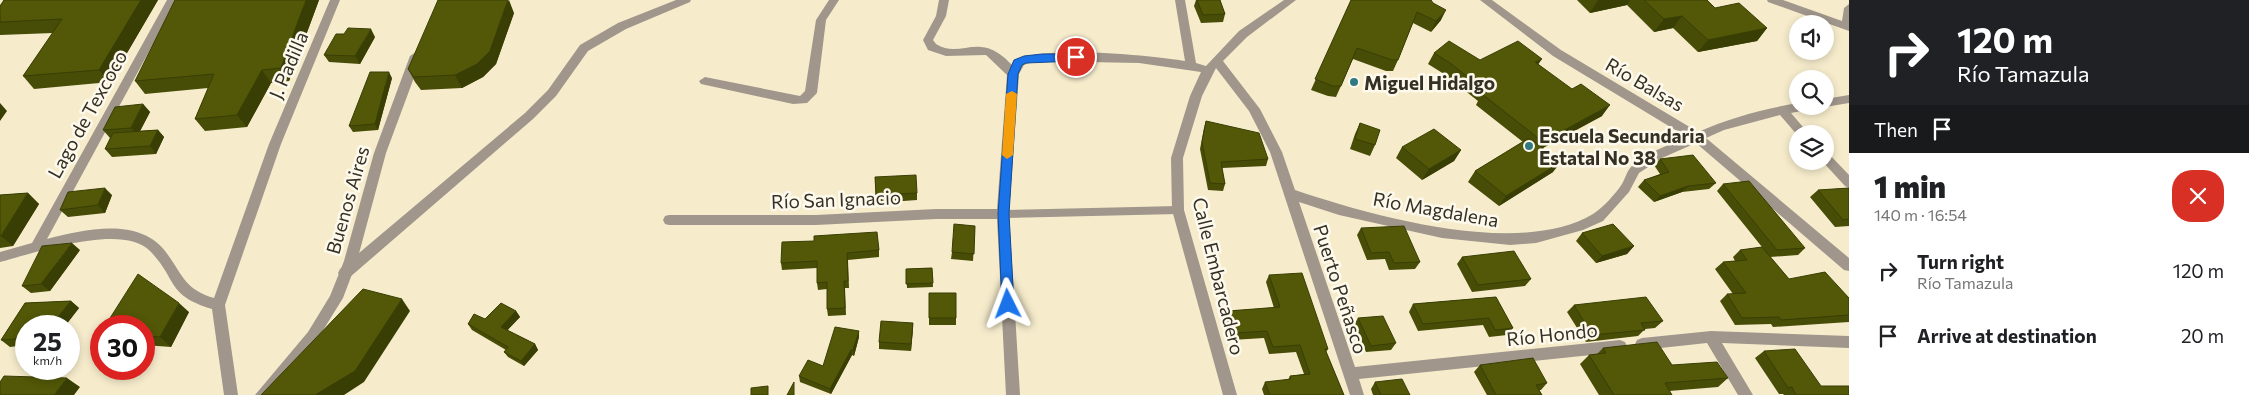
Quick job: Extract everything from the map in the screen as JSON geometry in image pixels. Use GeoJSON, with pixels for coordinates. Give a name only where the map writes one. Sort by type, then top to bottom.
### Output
{"type":"FeatureCollection","features":[{"type":"Feature","properties":{"kind":"street","name":"Lago de Texcoco"},"geometry":{"type":"LineString","coordinates":[[36,247],[172,0]]}},
{"type":"Feature","properties":{"kind":"street","name":"J. Padilla"},"geometry":{"type":"LineString","coordinates":[[218,306],[274,144],[335,0]]}},
{"type":"Feature","properties":{"kind":"street"},"geometry":{"type":"LineString","coordinates":[[344,274],[529,116],[552,93],[584,48],[622,26],[686,0]]}},
{"type":"Feature","properties":{"kind":"street"},"geometry":{"type":"LineString","coordinates":[[705,81],[793,100],[803,100],[808,97],[811,94],[821,20],[834,0]]}},
{"type":"Feature","properties":{"kind":"street"},"geometry":{"type":"LineString","coordinates":[[944,0],[941,16],[928,40],[934,50],[940,52],[980,49],[989,51],[1013,74]]}},
{"type":"Feature","properties":{"kind":"street"},"geometry":{"type":"LineString","coordinates":[[1180,0],[1191,65]]}},
{"type":"Feature","properties":{"kind":"street","name":"Calle Embarcadero"},"geometry":{"type":"LineString","coordinates":[[1230,395],[1178,210],[1177,158],[1196,96],[1212,65],[1243,34],[1291,0]]}},
{"type":"Feature","properties":{"kind":"street","name":"Río Balsas"},"geometry":{"type":"LineString","coordinates":[[1485,0],[1558,53],[1697,137],[1849,266]]}},
{"type":"Feature","properties":{"kind":"street"},"geometry":{"type":"LineString","coordinates":[[1772,0],[1848,26],[1849,8]]}},
{"type":"Feature","properties":{"kind":"street","name":"Buenos Aires"},"geometry":{"type":"LineString","coordinates":[[262,395],[308,341],[327,314],[344,274],[383,142],[421,43]]}},
{"type":"Feature","properties":{"kind":"street"},"geometry":{"type":"LineString","coordinates":[[1013,395],[1003,214],[1013,74],[1018,63],[1042,57],[1111,58],[1212,65],[1254,109],[1276,152],[1292,194]]}},
{"type":"Feature","properties":{"kind":"street"},"geometry":{"type":"LineString","coordinates":[[1834,102],[1849,99]]}},
{"type":"Feature","properties":{"kind":"street","name":"Río Magdalena"},"geometry":{"type":"LineString","coordinates":[[1292,194],[1347,212],[1442,233],[1510,240],[1536,238],[1578,226],[1599,217],[1616,201],[1641,165],[1720,127],[1789,109]]}},
{"type":"Feature","properties":{"kind":"street"},"geometry":{"type":"LineString","coordinates":[[1782,110],[1795,125]]}},
{"type":"Feature","properties":{"kind":"street"},"geometry":{"type":"LineString","coordinates":[[1834,167],[1849,184]]}},
{"type":"Feature","properties":{"kind":"street","name":"Puerto Peñasco"},"geometry":{"type":"LineString","coordinates":[[1292,194],[1358,395]]}},
{"type":"Feature","properties":{"kind":"street","name":"Río San Ignacio"},"geometry":{"type":"LineString","coordinates":[[669,220],[826,220],[936,214],[1003,214]]}},
{"type":"Feature","properties":{"kind":"street"},"geometry":{"type":"LineString","coordinates":[[0,257],[81,236],[115,234],[137,236],[153,244],[178,285],[190,296],[218,306],[231,395]]}},
{"type":"Feature","properties":{"kind":"street"},"geometry":{"type":"LineString","coordinates":[[1711,337],[1746,395]]}},
{"type":"Feature","properties":{"kind":"street","name":"Río Hondo"},"geometry":{"type":"LineString","coordinates":[[1350,374],[1711,337],[1849,342]]}},
{"type":"Feature","properties":{"kind":"lane"},"geometry":{"type":"LineString","coordinates":[[1003,214],[1178,210]]}},
{"type":"Feature","properties":{"kind":"building"},"geometry":{"type":"Polygon","coordinates":[[[4,0],[141,0],[99,70],[23,76],[62,19],[0,22],[0,6],[4,0]]]}},
{"type":"Feature","properties":{"kind":"building"},"geometry":{"type":"Polygon","coordinates":[[[175,0],[306,0],[281,68],[262,70],[237,115],[195,119],[214,74],[135,81],[175,0]]]}},
{"type":"Feature","properties":{"kind":"building"},"geometry":{"type":"Polygon","coordinates":[[[438,0],[508,0],[490,51],[477,64],[455,75],[414,77],[408,69],[438,0]]]}},
{"type":"Feature","properties":{"kind":"building"},"geometry":{"type":"Polygon","coordinates":[[[1197,0],[1220,0],[1225,14],[1203,15],[1197,0]]]}},
{"type":"Feature","properties":{"kind":"building"},"geometry":{"type":"Polygon","coordinates":[[[1351,0],[1431,0],[1446,10],[1436,21],[1417,12],[1398,60],[1392,60],[1357,48],[1341,86],[1333,86],[1315,79],[1351,0]]]}},
{"type":"Feature","properties":{"kind":"building"},"geometry":{"type":"Polygon","coordinates":[[[1644,0],[1707,0],[1715,8],[1739,3],[1767,28],[1708,40],[1682,16],[1664,19],[1644,0]]]}},
{"type":"Feature","properties":{"kind":"building"},"geometry":{"type":"Polygon","coordinates":[[[348,28],[371,29],[355,56],[324,55],[336,34],[344,34],[348,28]]]}},
{"type":"Feature","properties":{"kind":"building"},"geometry":{"type":"Polygon","coordinates":[[[1449,41],[1480,60],[1518,41],[1542,59],[1535,62],[1572,89],[1581,84],[1610,105],[1543,142],[1482,94],[1487,92],[1434,53],[1449,41]]]}},
{"type":"Feature","properties":{"kind":"building"},"geometry":{"type":"Polygon","coordinates":[[[370,72],[389,72],[375,124],[349,126],[370,72]]]}},
{"type":"Feature","properties":{"kind":"building"},"geometry":{"type":"Polygon","coordinates":[[[143,104],[131,128],[103,130],[115,107],[143,104]]]}},
{"type":"Feature","properties":{"kind":"building"},"geometry":{"type":"Polygon","coordinates":[[[1206,121],[1259,133],[1268,159],[1221,162],[1225,184],[1210,183],[1202,142],[1206,121]]]}},
{"type":"Feature","properties":{"kind":"building"},"geometry":{"type":"Polygon","coordinates":[[[1360,123],[1380,130],[1375,145],[1355,139],[1360,123]]]}},
{"type":"Feature","properties":{"kind":"building"},"geometry":{"type":"Polygon","coordinates":[[[1434,129],[1461,150],[1429,169],[1402,147],[1434,129]]]}},
{"type":"Feature","properties":{"kind":"building"},"geometry":{"type":"Polygon","coordinates":[[[158,130],[150,146],[105,149],[113,133],[158,130]]]}},
{"type":"Feature","properties":{"kind":"building"},"geometry":{"type":"Polygon","coordinates":[[[1529,138],[1561,162],[1506,196],[1475,171],[1529,138]]]}},
{"type":"Feature","properties":{"kind":"building"},"geometry":{"type":"Polygon","coordinates":[[[1693,155],[1716,183],[1688,186],[1660,196],[1644,180],[1669,172],[1660,159],[1693,155]]]}},
{"type":"Feature","properties":{"kind":"building"},"geometry":{"type":"Polygon","coordinates":[[[916,175],[917,193],[876,195],[875,177],[916,175]]]}},
{"type":"Feature","properties":{"kind":"building"},"geometry":{"type":"Polygon","coordinates":[[[1749,181],[1805,248],[1777,250],[1723,184],[1749,181]]]}},
{"type":"Feature","properties":{"kind":"building"},"geometry":{"type":"Polygon","coordinates":[[[105,188],[98,205],[60,210],[68,192],[105,188]]]}},
{"type":"Feature","properties":{"kind":"building"},"geometry":{"type":"Polygon","coordinates":[[[1849,188],[1849,219],[1843,220],[1818,190],[1849,188]]]}},
{"type":"Feature","properties":{"kind":"building"},"geometry":{"type":"Polygon","coordinates":[[[28,193],[1,236],[0,236],[0,195],[28,193]]]}},
{"type":"Feature","properties":{"kind":"building"},"geometry":{"type":"Polygon","coordinates":[[[954,224],[975,226],[974,254],[952,252],[954,224]]]}},
{"type":"Feature","properties":{"kind":"building"},"geometry":{"type":"Polygon","coordinates":[[[1613,224],[1634,246],[1602,256],[1582,233],[1613,224]]]}},
{"type":"Feature","properties":{"kind":"building"},"geometry":{"type":"Polygon","coordinates":[[[1404,226],[1420,262],[1394,263],[1389,252],[1371,253],[1361,228],[1404,226]]]}},
{"type":"Feature","properties":{"kind":"building"},"geometry":{"type":"Polygon","coordinates":[[[877,232],[879,250],[847,253],[848,281],[844,281],[845,308],[827,309],[827,282],[817,283],[817,261],[781,263],[782,242],[814,241],[814,236],[877,232]]]}},
{"type":"Feature","properties":{"kind":"building"},"geometry":{"type":"Polygon","coordinates":[[[72,243],[41,284],[22,286],[42,246],[72,243]]]}},
{"type":"Feature","properties":{"kind":"building"},"geometry":{"type":"Polygon","coordinates":[[[1762,247],[1789,279],[1825,272],[1849,298],[1849,315],[1781,320],[1779,317],[1742,318],[1727,294],[1746,293],[1723,262],[1747,260],[1740,250],[1762,247]]]}},
{"type":"Feature","properties":{"kind":"building"},"geometry":{"type":"Polygon","coordinates":[[[1514,251],[1531,279],[1478,285],[1462,257],[1514,251]]]}},
{"type":"Feature","properties":{"kind":"building"},"geometry":{"type":"Polygon","coordinates":[[[932,268],[933,283],[906,284],[906,269],[932,268]]]}},
{"type":"Feature","properties":{"kind":"building"},"geometry":{"type":"Polygon","coordinates":[[[1302,273],[1328,349],[1325,349],[1344,395],[1270,395],[1265,382],[1291,379],[1290,376],[1310,374],[1300,345],[1273,347],[1267,331],[1235,333],[1228,311],[1280,307],[1269,275],[1302,273]]]}},
{"type":"Feature","properties":{"kind":"building"},"geometry":{"type":"Polygon","coordinates":[[[138,274],[179,303],[160,337],[155,337],[155,315],[112,315],[138,274]]]}},
{"type":"Feature","properties":{"kind":"building"},"geometry":{"type":"Polygon","coordinates":[[[363,289],[402,299],[355,371],[315,395],[261,395],[363,289]]]}},
{"type":"Feature","properties":{"kind":"building"},"geometry":{"type":"Polygon","coordinates":[[[929,293],[956,293],[956,318],[929,318],[929,293]]]}},
{"type":"Feature","properties":{"kind":"building"},"geometry":{"type":"Polygon","coordinates":[[[1496,297],[1513,328],[1495,330],[1489,318],[1423,324],[1413,304],[1496,297]]]}},
{"type":"Feature","properties":{"kind":"building"},"geometry":{"type":"Polygon","coordinates":[[[1646,297],[1663,321],[1641,323],[1645,330],[1592,335],[1574,305],[1646,297]]]}},
{"type":"Feature","properties":{"kind":"building"},"geometry":{"type":"Polygon","coordinates":[[[71,301],[60,315],[17,315],[25,303],[71,301]]]}},
{"type":"Feature","properties":{"kind":"building"},"geometry":{"type":"Polygon","coordinates":[[[501,303],[516,311],[501,327],[535,344],[521,361],[504,352],[508,347],[468,324],[474,314],[485,319],[501,303]]]}},
{"type":"Feature","properties":{"kind":"building"},"geometry":{"type":"Polygon","coordinates":[[[1383,316],[1396,343],[1371,346],[1358,318],[1383,316]]]}},
{"type":"Feature","properties":{"kind":"building"},"geometry":{"type":"Polygon","coordinates":[[[15,318],[15,339],[1,340],[15,318]]]}},
{"type":"Feature","properties":{"kind":"building"},"geometry":{"type":"Polygon","coordinates":[[[881,321],[913,323],[911,344],[879,342],[881,321]]]}},
{"type":"Feature","properties":{"kind":"building"},"geometry":{"type":"Polygon","coordinates":[[[835,327],[859,331],[853,350],[851,350],[830,389],[799,376],[808,360],[823,366],[835,327]]]}},
{"type":"Feature","properties":{"kind":"building"},"geometry":{"type":"Polygon","coordinates":[[[1657,342],[1672,365],[1717,362],[1728,378],[1665,383],[1672,395],[1614,395],[1589,355],[1606,353],[1603,348],[1657,342]]]}},
{"type":"Feature","properties":{"kind":"building"},"geometry":{"type":"Polygon","coordinates":[[[1795,349],[1821,386],[1849,386],[1849,395],[1796,395],[1792,387],[1788,388],[1764,351],[1795,349]]]}},
{"type":"Feature","properties":{"kind":"building"},"geometry":{"type":"Polygon","coordinates":[[[1533,358],[1547,383],[1536,385],[1542,395],[1496,395],[1480,365],[1533,358]]]}},
{"type":"Feature","properties":{"kind":"building"},"geometry":{"type":"Polygon","coordinates":[[[4,376],[15,376],[15,380],[65,380],[54,395],[0,395],[0,382],[4,376]]]}},
{"type":"Feature","properties":{"kind":"building"},"geometry":{"type":"Polygon","coordinates":[[[1402,379],[1410,395],[1381,395],[1375,382],[1402,379]]]}},
{"type":"Feature","properties":{"kind":"building"},"geometry":{"type":"Polygon","coordinates":[[[794,382],[794,395],[787,395],[794,382]]]}},
{"type":"Feature","properties":{"kind":"building"},"geometry":{"type":"Polygon","coordinates":[[[768,386],[768,395],[751,395],[751,388],[768,386]]]}},
{"type":"Feature","properties":{"kind":"slow traffic"},"geometry":{"type":"LineString","coordinates":[[1007,155],[1012,94]]}},
{"type":"Feature","properties":{"kind":"place","name":"Miguel Hidalgo"},"geometry":{"type":"Point","coordinates":[1354,82]}},
{"type":"Feature","properties":{"kind":"place","name":"Escuela Secundaria Estatal No 38"},"geometry":{"type":"Point","coordinates":[1529,146]}},
{"type":"Feature","properties":{"kind":"route"},"geometry":{"type":"LineString","coordinates":[[1008,304],[1003,214],[1013,74],[1018,63],[1024,60],[1042,57],[1076,57]]}}]}
